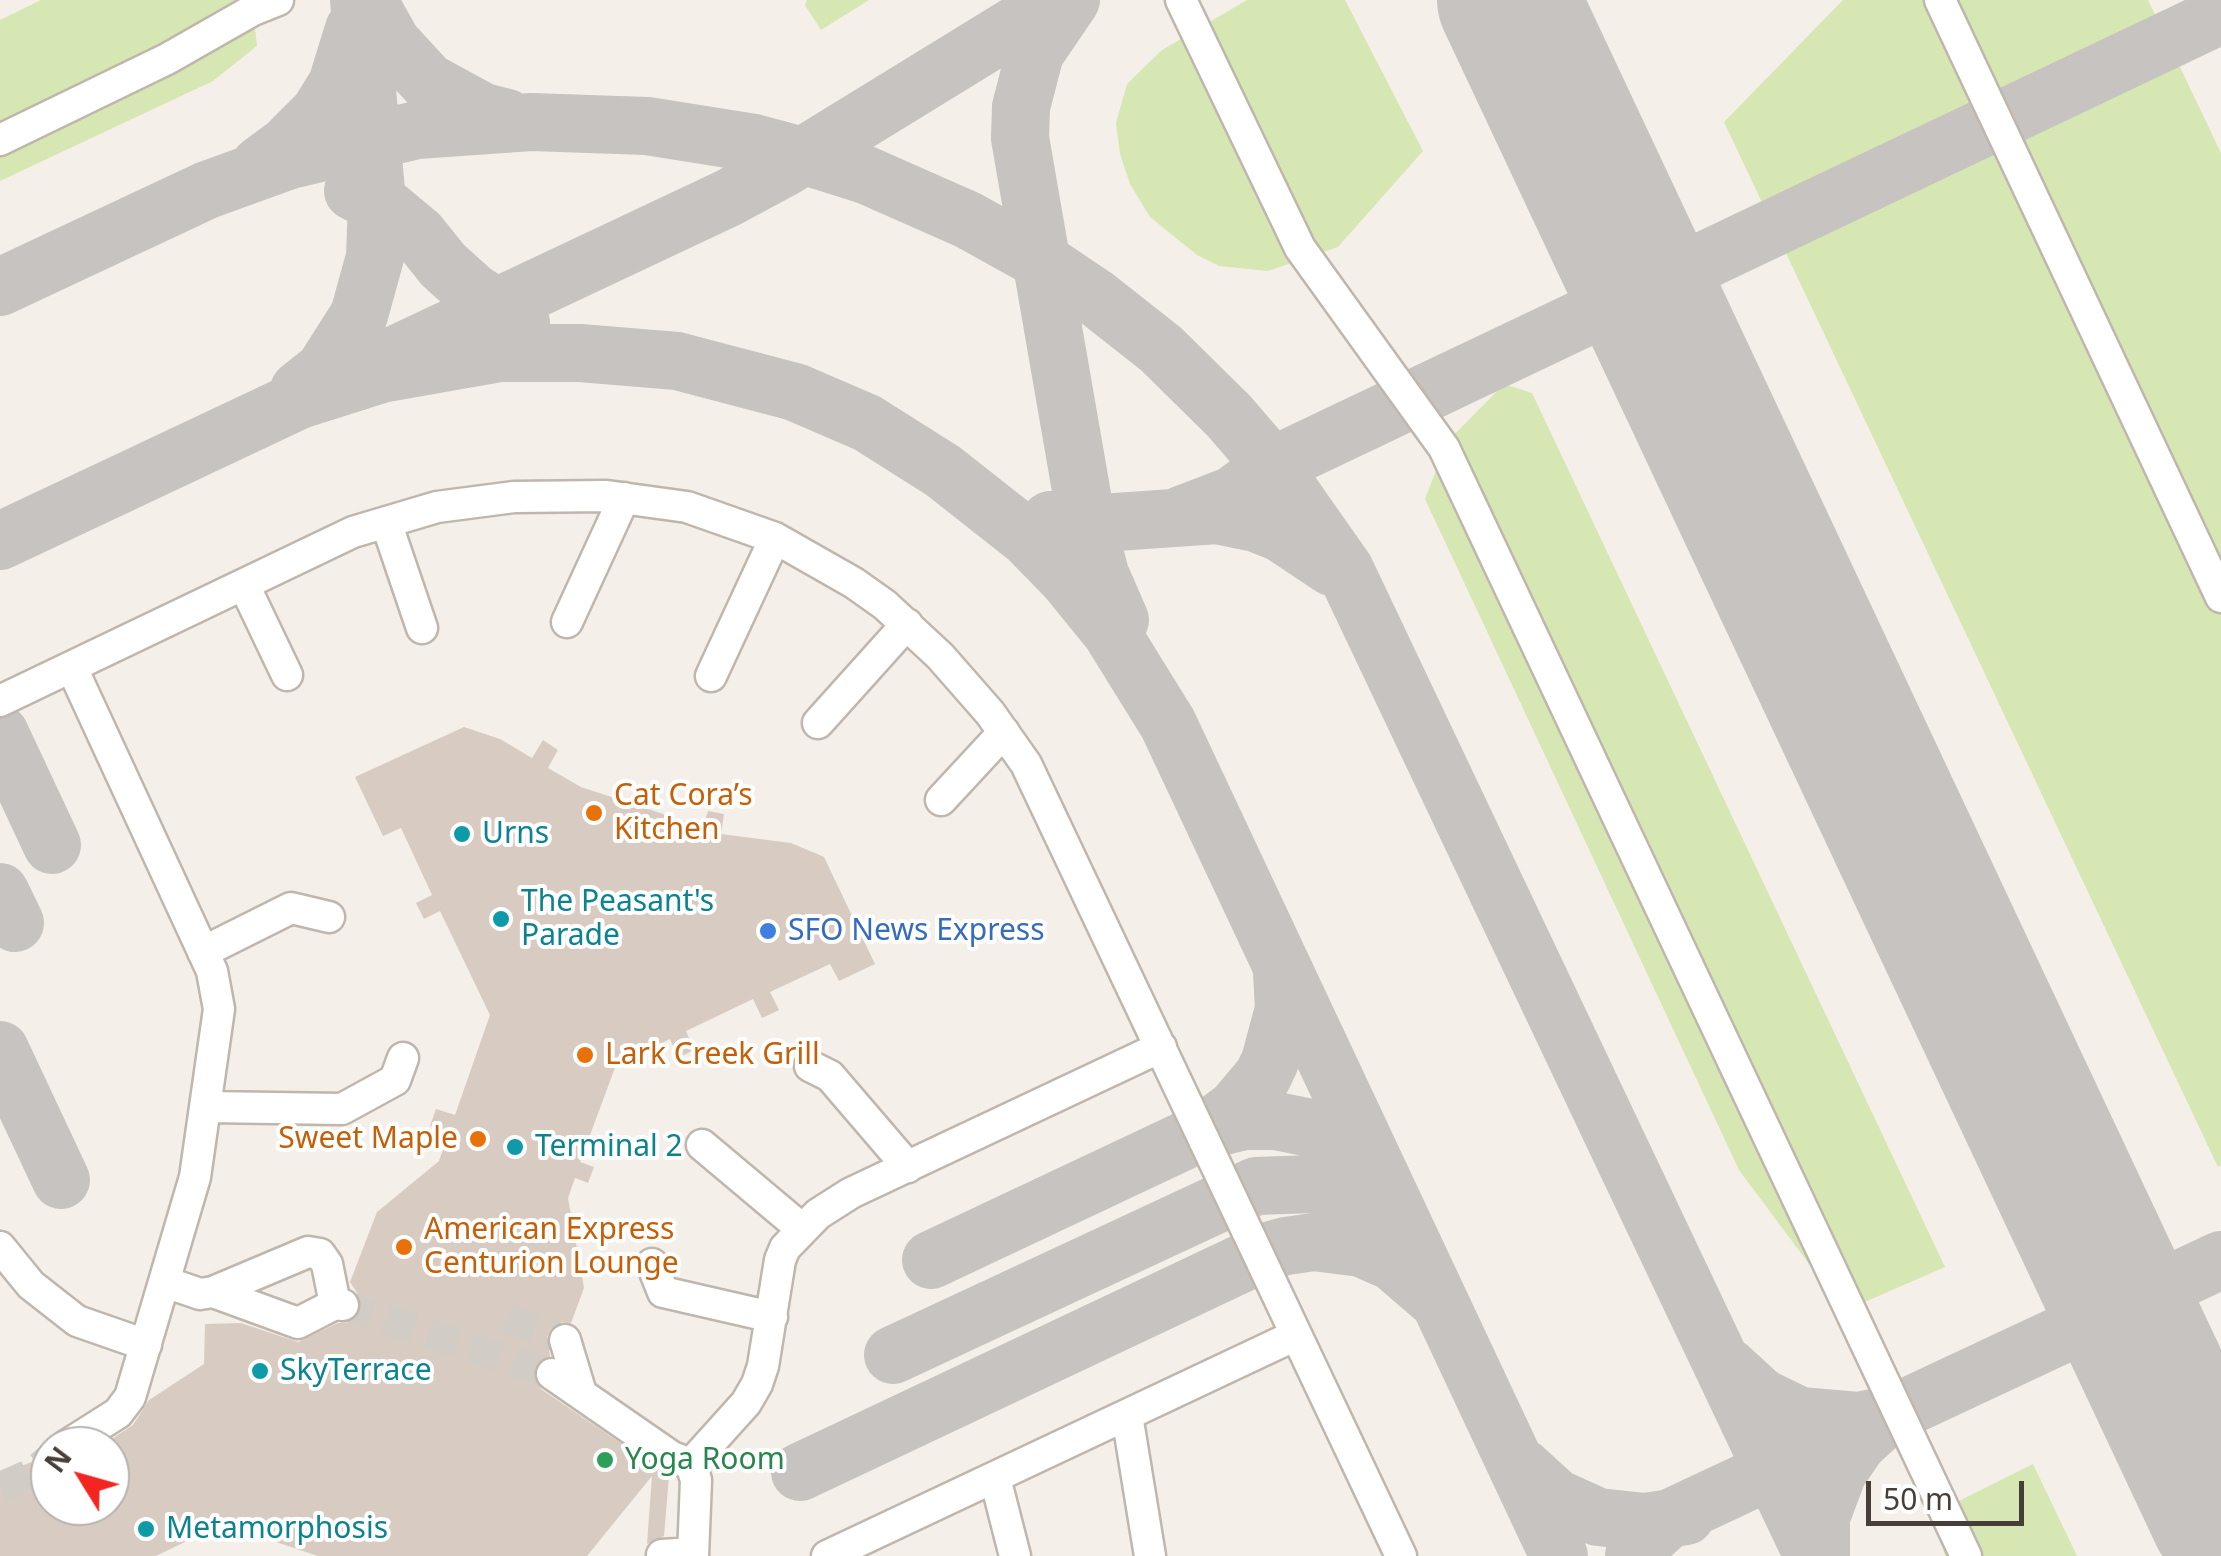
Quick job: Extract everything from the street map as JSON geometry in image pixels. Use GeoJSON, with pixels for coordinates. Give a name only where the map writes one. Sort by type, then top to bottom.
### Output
{"type":"FeatureCollection","features":[{"type":"Feature","properties":{"kind":"lane"},"geometry":{"type":"LineString","coordinates":[[0,140],[168,59],[253,10],[278,0]]}},
{"type":"Feature","properties":{"kind":"lane"},"geometry":{"type":"LineString","coordinates":[[1181,0],[1300,248],[1444,448],[1966,1556]]}},
{"type":"Feature","properties":{"kind":"lane"},"geometry":{"type":"LineString","coordinates":[[1940,0],[2221,598]]}},
{"type":"Feature","properties":{"kind":"lane"},"geometry":{"type":"LineString","coordinates":[[0,702],[353,532],[437,507],[514,497],[624,498],[687,507],[774,538],[854,583],[907,624],[961,678],[1026,764],[1402,1556]]}},
{"type":"Feature","properties":{"kind":"lane"},"geometry":{"type":"LineString","coordinates":[[567,622],[624,498]]}},
{"type":"Feature","properties":{"kind":"lane"},"geometry":{"type":"LineString","coordinates":[[386,522],[422,628]]}},
{"type":"Feature","properties":{"kind":"lane"},"geometry":{"type":"LineString","coordinates":[[711,676],[774,538]]}},
{"type":"Feature","properties":{"kind":"lane"},"geometry":{"type":"LineString","coordinates":[[244,585],[286,675]]}},
{"type":"Feature","properties":{"kind":"lane"},"geometry":{"type":"LineString","coordinates":[[818,723],[907,624]]}},
{"type":"Feature","properties":{"kind":"lane"},"geometry":{"type":"LineString","coordinates":[[72,668],[212,972],[220,1009],[195,1177],[165,1282],[130,1397],[118,1413],[98,1426]]}},
{"type":"Feature","properties":{"kind":"lane"},"geometry":{"type":"LineString","coordinates":[[940,800],[1004,732]]}},
{"type":"Feature","properties":{"kind":"lane"},"geometry":{"type":"LineString","coordinates":[[203,952],[291,908],[329,917]]}},
{"type":"Feature","properties":{"kind":"lane"},"geometry":{"type":"LineString","coordinates":[[692,1464],[746,1403],[763,1366],[780,1260],[784,1248],[802,1229],[851,1193],[1161,1047]]}},
{"type":"Feature","properties":{"kind":"lane"},"geometry":{"type":"LineString","coordinates":[[208,1107],[342,1109],[396,1080],[404,1058]]}},
{"type":"Feature","properties":{"kind":"lane"},"geometry":{"type":"LineString","coordinates":[[810,1066],[830,1076],[908,1167]]}},
{"type":"Feature","properties":{"kind":"lane"},"geometry":{"type":"LineString","coordinates":[[702,1145],[802,1229]]}},
{"type":"Feature","properties":{"kind":"lane"},"geometry":{"type":"LineString","coordinates":[[0,1247],[31,1284],[77,1321],[146,1345]]}},
{"type":"Feature","properties":{"kind":"lane"},"geometry":{"type":"LineString","coordinates":[[165,1282],[200,1294],[213,1292],[308,1252],[320,1254],[327,1264],[339,1304],[298,1323],[213,1292]]}},
{"type":"Feature","properties":{"kind":"lane"},"geometry":{"type":"LineString","coordinates":[[652,1264],[663,1292],[772,1318]]}},
{"type":"Feature","properties":{"kind":"lane"},"geometry":{"type":"LineString","coordinates":[[845,1552],[1296,1335]]}},
{"type":"Feature","properties":{"kind":"lane"},"geometry":{"type":"LineString","coordinates":[[565,1340],[580,1393]]}},
{"type":"Feature","properties":{"kind":"lane"},"geometry":{"type":"LineString","coordinates":[[552,1374],[672,1458],[692,1464]]}},
{"type":"Feature","properties":{"kind":"lane"},"geometry":{"type":"LineString","coordinates":[[1127,1415],[1150,1556]]}},
{"type":"Feature","properties":{"kind":"lane"},"geometry":{"type":"LineString","coordinates":[[683,1555],[696,1480],[692,1464]]}},
{"type":"Feature","properties":{"kind":"lane"},"geometry":{"type":"LineString","coordinates":[[995,1478],[1015,1556]]}},
{"type":"Feature","properties":{"kind":"green space"},"geometry":{"type":"Polygon","coordinates":[[[41,0],[252,0],[257,46],[213,81],[0,181],[0,20],[41,0]]]}},
{"type":"Feature","properties":{"kind":"green space"},"geometry":{"type":"Polygon","coordinates":[[[807,0],[869,0],[821,30],[805,5],[807,0]]]}},
{"type":"Feature","properties":{"kind":"green space"},"geometry":{"type":"Polygon","coordinates":[[[1247,0],[1345,0],[1423,151],[1338,247],[1268,271],[1219,266],[1197,255],[1150,217],[1130,184],[1120,154],[1116,123],[1127,84],[1162,50],[1247,0]]]}},
{"type":"Feature","properties":{"kind":"green space"},"geometry":{"type":"Polygon","coordinates":[[[1843,0],[2148,0],[2221,153],[2218,1167],[1724,122],[1843,0]]]}},
{"type":"Feature","properties":{"kind":"green space"},"geometry":{"type":"Polygon","coordinates":[[[1504,384],[1532,393],[1945,1267],[1844,1311],[1739,1170],[1425,499],[1447,442],[1504,384]]]}},
{"type":"Feature","properties":{"kind":"green space"},"geometry":{"type":"Polygon","coordinates":[[[2033,1464],[2077,1556],[1945,1556],[1935,1513],[2033,1464]]]}},
{"type":"Feature","properties":{"kind":"building","name":"Terminal 2"},"geometry":{"type":"Polygon","coordinates":[[[464,727],[500,739],[532,758],[543,740],[558,750],[548,768],[581,787],[703,827],[708,811],[724,814],[721,834],[791,843],[824,857],[875,964],[839,981],[830,964],[770,992],[779,1010],[762,1018],[753,999],[686,1031],[694,1050],[678,1058],[670,1039],[616,1065],[580,1162],[594,1167],[588,1183],[575,1178],[568,1198],[584,1288],[571,1323],[561,1322],[551,1328],[547,1337],[550,1356],[537,1363],[533,1373],[541,1389],[669,1476],[664,1536],[647,1544],[652,1476],[587,1556],[318,1556],[222,1524],[156,1556],[0,1556],[0,1474],[30,1463],[30,1526],[130,1526],[130,1427],[149,1400],[204,1364],[205,1324],[241,1323],[298,1342],[338,1323],[351,1322],[358,1315],[361,1299],[350,1282],[377,1212],[439,1161],[449,1132],[430,1126],[436,1109],[455,1115],[490,1015],[440,911],[424,919],[416,903],[432,895],[401,828],[383,836],[355,777],[464,727]]]}},
{"type":"Feature","properties":{"kind":"taxiway"},"geometry":{"type":"LineString","coordinates":[[299,390],[324,370],[359,315],[375,257],[377,202],[359,0]]}},
{"type":"Feature","properties":{"kind":"taxiway"},"geometry":{"type":"LineString","coordinates":[[368,0],[392,43],[428,82],[483,112],[507,118]]}},
{"type":"Feature","properties":{"kind":"taxiway"},"geometry":{"type":"LineString","coordinates":[[0,541],[728,198],[1057,0]]}},
{"type":"Feature","properties":{"kind":"taxiway"},"geometry":{"type":"LineString","coordinates":[[1071,0],[1035,53],[1021,107],[1020,138],[1087,524],[1100,574],[1120,620]]}},
{"type":"Feature","properties":{"kind":"taxiway"},"geometry":{"type":"LineString","coordinates":[[1181,515],[1233,495],[1272,466],[2221,15]]}},
{"type":"Feature","properties":{"kind":"taxiway"},"geometry":{"type":"LineString","coordinates":[[260,165],[319,113],[337,84],[354,29]]}},
{"type":"Feature","properties":{"kind":"taxiway"},"geometry":{"type":"LineString","coordinates":[[0,287],[207,190],[290,160],[417,130],[531,122],[647,126],[754,143],[825,162],[866,175],[968,220],[1040,260],[1095,297],[1161,349],[1229,416],[1272,466],[1345,570],[1813,1556]]}},
{"type":"Feature","properties":{"kind":"taxiway"},"geometry":{"type":"LineString","coordinates":[[353,191],[389,210],[419,235],[443,265],[473,292],[521,323]]}},
{"type":"Feature","properties":{"kind":"taxiway"},"geometry":{"type":"LineString","coordinates":[[299,400],[381,374],[500,353],[580,353],[677,361],[795,392],[867,423],[943,471],[1028,538],[1111,632],[1168,724],[1559,1556]]}},
{"type":"Feature","properties":{"kind":"taxiway"},"geometry":{"type":"LineString","coordinates":[[1050,520],[1087,524],[1217,515],[1281,533],[1332,567]]}},
{"type":"Feature","properties":{"kind":"taxiway"},"geometry":{"type":"LineString","coordinates":[[0,734],[52,845]]}},
{"type":"Feature","properties":{"kind":"taxiway"},"geometry":{"type":"LineString","coordinates":[[0,892],[15,923]]}},
{"type":"Feature","properties":{"kind":"taxiway"},"geometry":{"type":"LineString","coordinates":[[1207,1130],[1236,1108],[1263,1076],[1284,1009],[1282,972]]}},
{"type":"Feature","properties":{"kind":"taxiway"},"geometry":{"type":"LineString","coordinates":[[0,1050],[61,1180]]}},
{"type":"Feature","properties":{"kind":"taxiway"},"geometry":{"type":"LineString","coordinates":[[931,1260],[1207,1130],[1244,1121],[1276,1121],[1311,1128],[1345,1146],[1377,1175]]}},
{"type":"Feature","properties":{"kind":"taxiway"},"geometry":{"type":"LineString","coordinates":[[893,1355],[1256,1186],[1313,1184],[1353,1196],[1381,1213],[1405,1237]]}},
{"type":"Feature","properties":{"kind":"taxiway"},"geometry":{"type":"LineString","coordinates":[[800,1472],[1268,1251],[1286,1246],[1314,1242],[1361,1248],[1393,1262],[1436,1299]]}},
{"type":"Feature","properties":{"kind":"taxiway"},"geometry":{"type":"LineString","coordinates":[[1634,1556],[1670,1518],[2221,1260]]}},
{"type":"Feature","properties":{"kind":"taxiway"},"geometry":{"type":"LineString","coordinates":[[1727,1366],[1761,1397],[1800,1416],[1858,1421],[1889,1415],[1858,1443],[1838,1472],[1821,1517],[1821,1556]]}},
{"type":"Feature","properties":{"kind":"taxiway"},"geometry":{"type":"LineString","coordinates":[[1522,1467],[1556,1498],[1598,1517],[1645,1522],[1686,1516]]}},
{"type":"Feature","properties":{"kind":"runway"},"geometry":{"type":"LineString","coordinates":[[1508,0],[2221,1516]]}},
{"type":"Feature","properties":{"kind":"tunnel"},"geometry":{"type":"LineString","coordinates":[[343,1305],[552,1374]]}},
{"type":"Feature","properties":{"kind":"tunnel"},"geometry":{"type":"LineString","coordinates":[[507,1318],[565,1340]]}},
{"type":"Feature","properties":{"kind":"tunnel"},"geometry":{"type":"LineString","coordinates":[[0,1487],[30,1474]]}},
{"type":"Feature","properties":{"kind":"place","name":"Cat Cora’s Kitchen"},"geometry":{"type":"Point","coordinates":[594,813]}},
{"type":"Feature","properties":{"kind":"place","name":"Urns"},"geometry":{"type":"Point","coordinates":[462,834]}},
{"type":"Feature","properties":{"kind":"place","name":"The Peasant's Parade"},"geometry":{"type":"Point","coordinates":[501,919]}},
{"type":"Feature","properties":{"kind":"place","name":"SFO News Express"},"geometry":{"type":"Point","coordinates":[768,931]}},
{"type":"Feature","properties":{"kind":"place","name":"Lark Creek Grill"},"geometry":{"type":"Point","coordinates":[585,1055]}},
{"type":"Feature","properties":{"kind":"place","name":"Sweet Maple"},"geometry":{"type":"Point","coordinates":[478,1139]}},
{"type":"Feature","properties":{"kind":"place","name":"Terminal 2"},"geometry":{"type":"Point","coordinates":[515,1147]}},
{"type":"Feature","properties":{"kind":"place","name":"American Express Centurion Lounge"},"geometry":{"type":"Point","coordinates":[404,1247]}},
{"type":"Feature","properties":{"kind":"place","name":"SkyTerrace"},"geometry":{"type":"Point","coordinates":[260,1371]}},
{"type":"Feature","properties":{"kind":"place","name":"Yoga Room"},"geometry":{"type":"Point","coordinates":[605,1460]}},
{"type":"Feature","properties":{"kind":"place","name":"Metamorphosis"},"geometry":{"type":"Point","coordinates":[146,1529]}}]}
